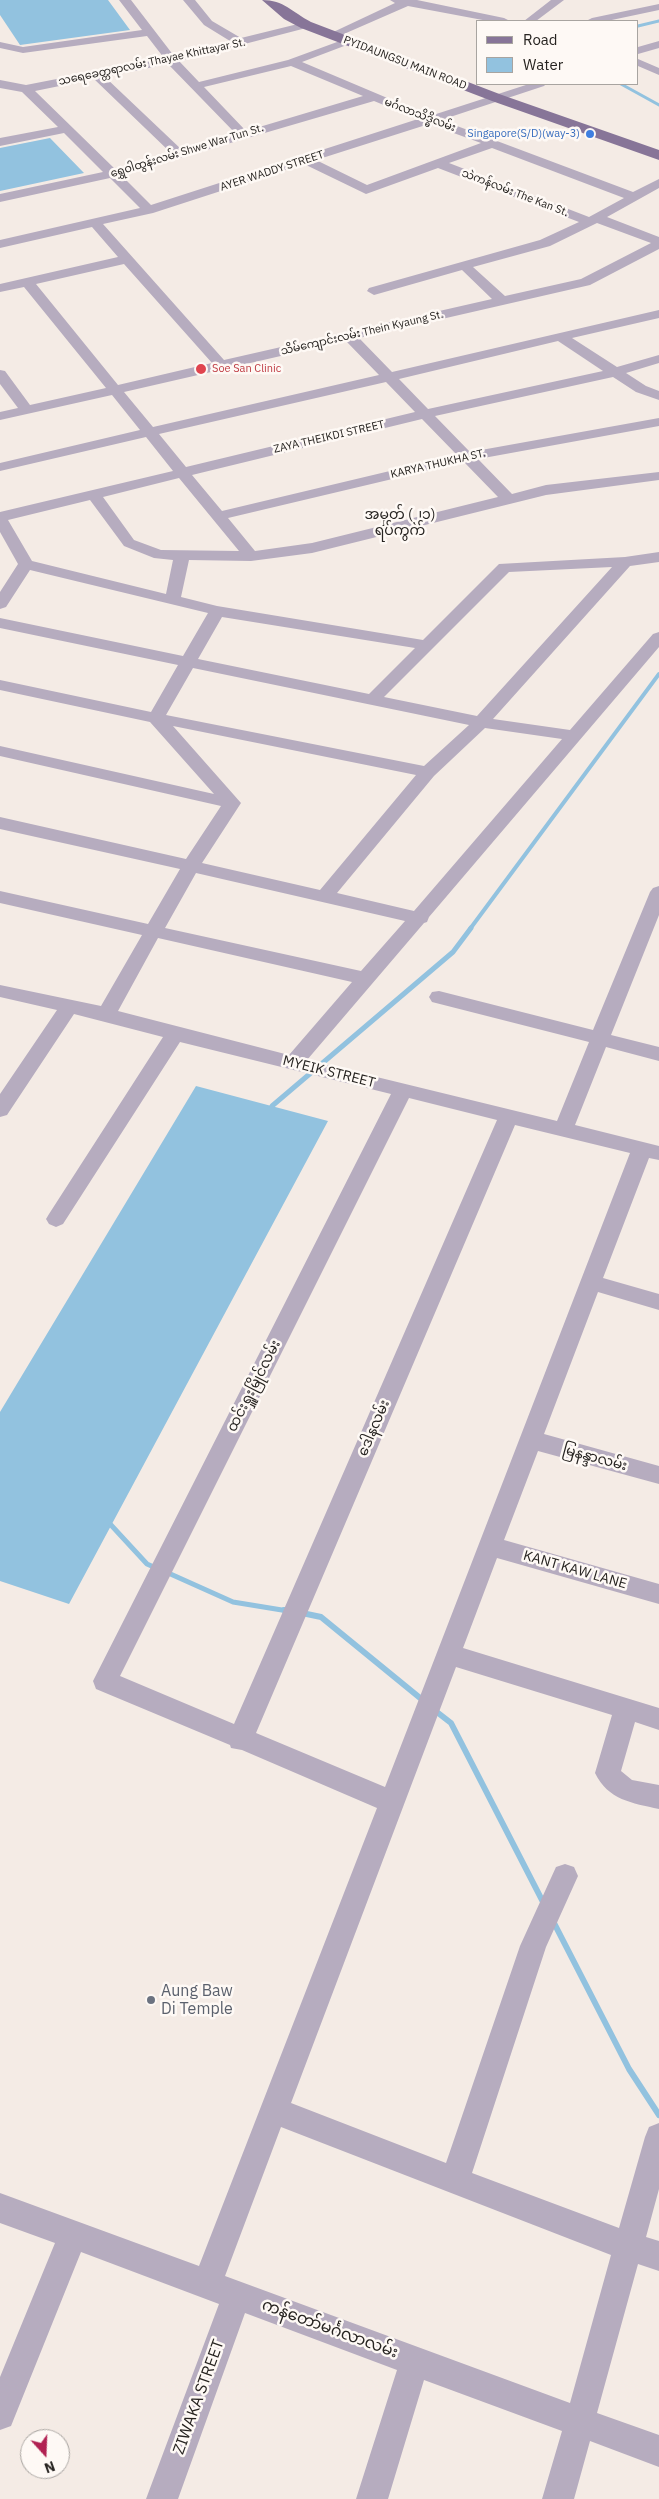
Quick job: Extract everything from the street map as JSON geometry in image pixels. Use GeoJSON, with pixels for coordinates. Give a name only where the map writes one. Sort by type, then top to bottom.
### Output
{"type":"FeatureCollection","features":[{"type":"Feature","properties":{"kind":"main road","name":"PYIDAUNGSU MAIN ROAD"},"geometry":{"type":"LineString","coordinates":[[269,0],[289,16],[306,25],[496,98],[659,156]]}},
{"type":"Feature","properties":{"kind":"street"},"geometry":{"type":"LineString","coordinates":[[125,0],[171,60],[243,134]]}},
{"type":"Feature","properties":{"kind":"street"},"geometry":{"type":"LineString","coordinates":[[189,0],[208,23],[241,43]]}},
{"type":"Feature","properties":{"kind":"street"},"geometry":{"type":"LineString","coordinates":[[531,20],[558,0]]}},
{"type":"Feature","properties":{"kind":"street"},"geometry":{"type":"LineString","coordinates":[[332,35],[404,1],[498,20]]}},
{"type":"Feature","properties":{"kind":"street"},"geometry":{"type":"LineString","coordinates":[[463,14],[476,4]]}},
{"type":"Feature","properties":{"kind":"street"},"geometry":{"type":"LineString","coordinates":[[597,20],[659,7]]}},
{"type":"Feature","properties":{"kind":"street","name":"သရေခေတ္တရာလမ်း Thayae Khittayar St."},"geometry":{"type":"LineString","coordinates":[[26,89],[171,60],[306,25]]}},
{"type":"Feature","properties":{"kind":"street"},"geometry":{"type":"LineString","coordinates":[[0,46],[22,50],[150,32]]}},
{"type":"Feature","properties":{"kind":"street"},"geometry":{"type":"LineString","coordinates":[[196,86],[292,62],[348,41]]}},
{"type":"Feature","properties":{"kind":"street"},"geometry":{"type":"LineString","coordinates":[[639,51],[659,44]]}},
{"type":"Feature","properties":{"kind":"street","name":"မင်္ဂလာသိဒ္ဓိလမ်း"},"geometry":{"type":"LineString","coordinates":[[292,62],[430,120],[634,197]]}},
{"type":"Feature","properties":{"kind":"street"},"geometry":{"type":"LineString","coordinates":[[639,62],[659,72]]}},
{"type":"Feature","properties":{"kind":"street"},"geometry":{"type":"LineString","coordinates":[[96,74],[178,153]]}},
{"type":"Feature","properties":{"kind":"street"},"geometry":{"type":"LineString","coordinates":[[0,84],[26,89],[149,210]]}},
{"type":"Feature","properties":{"kind":"street","name":"AYER WADDY STREET"},"geometry":{"type":"LineString","coordinates":[[0,244],[149,210],[537,85]]}},
{"type":"Feature","properties":{"kind":"street","name":"ရွှေဝါထွန်းလမ်း Shwe War Tun St."},"geometry":{"type":"LineString","coordinates":[[0,198],[112,174],[373,97]]}},
{"type":"Feature","properties":{"kind":"street"},"geometry":{"type":"LineString","coordinates":[[0,142],[66,129]]}},
{"type":"Feature","properties":{"kind":"street"},"geometry":{"type":"LineString","coordinates":[[306,160],[366,190],[493,143]]}},
{"type":"Feature","properties":{"kind":"street","name":"သဲကန်လမ်း The Kan St."},"geometry":{"type":"LineString","coordinates":[[440,164],[593,220],[656,248]]}},
{"type":"Feature","properties":{"kind":"street"},"geometry":{"type":"LineString","coordinates":[[374,291],[546,243],[593,220],[659,183]]}},
{"type":"Feature","properties":{"kind":"street"},"geometry":{"type":"LineString","coordinates":[[95,222],[221,365]]}},
{"type":"Feature","properties":{"kind":"street","name":"သိမ်ကျောင်းလမ်း Thein Kyaung St."},"geometry":{"type":"LineString","coordinates":[[0,416],[585,282],[656,248]]}},
{"type":"Feature","properties":{"kind":"street"},"geometry":{"type":"LineString","coordinates":[[0,288],[127,259]]}},
{"type":"Feature","properties":{"kind":"street"},"geometry":{"type":"LineString","coordinates":[[464,265],[502,301]]}},
{"type":"Feature","properties":{"kind":"street"},"geometry":{"type":"LineString","coordinates":[[27,282],[251,556]]}},
{"type":"Feature","properties":{"kind":"street"},"geometry":{"type":"LineString","coordinates":[[0,467],[659,314]]}},
{"type":"Feature","properties":{"kind":"street"},"geometry":{"type":"LineString","coordinates":[[349,336],[507,498]]}},
{"type":"Feature","properties":{"kind":"street"},"geometry":{"type":"LineString","coordinates":[[561,336],[641,388],[659,396]]}},
{"type":"Feature","properties":{"kind":"street","name":"ZAYA THEIKDI STREET"},"geometry":{"type":"LineString","coordinates":[[0,518],[425,414],[616,372],[659,359]]}},
{"type":"Feature","properties":{"kind":"street"},"geometry":{"type":"LineString","coordinates":[[0,374],[27,410]]}},
{"type":"Feature","properties":{"kind":"street","name":"KARYA THUKHA ST."},"geometry":{"type":"LineString","coordinates":[[218,516],[466,457],[659,422]]}},
{"type":"Feature","properties":{"kind":"street"},"geometry":{"type":"LineString","coordinates":[[93,494],[130,544],[159,555],[251,556],[312,548],[507,498],[546,490],[659,476]]}},
{"type":"Feature","properties":{"kind":"street"},"geometry":{"type":"LineString","coordinates":[[0,518],[26,564],[217,611],[427,645]]}},
{"type":"Feature","properties":{"kind":"street"},"geometry":{"type":"LineString","coordinates":[[172,600],[182,556]]}},
{"type":"Feature","properties":{"kind":"street"},"geometry":{"type":"LineString","coordinates":[[373,699],[505,567],[625,562],[659,557]]}},
{"type":"Feature","properties":{"kind":"street"},"geometry":{"type":"LineString","coordinates":[[325,896],[428,772],[481,722],[625,562]]}},
{"type":"Feature","properties":{"kind":"street"},"geometry":{"type":"LineString","coordinates":[[0,604],[26,564]]}},
{"type":"Feature","properties":{"kind":"street"},"geometry":{"type":"LineString","coordinates":[[156,718],[217,611]]}},
{"type":"Feature","properties":{"kind":"street"},"geometry":{"type":"LineString","coordinates":[[0,623],[481,722],[574,736]]}},
{"type":"Feature","properties":{"kind":"street"},"geometry":{"type":"LineString","coordinates":[[293,1063],[420,918],[659,637]]}},
{"type":"Feature","properties":{"kind":"street"},"geometry":{"type":"LineString","coordinates":[[0,685],[428,772]]}},
{"type":"Feature","properties":{"kind":"street"},"geometry":{"type":"LineString","coordinates":[[156,718],[232,803]]}},
{"type":"Feature","properties":{"kind":"street"},"geometry":{"type":"LineString","coordinates":[[0,751],[232,803]]}},
{"type":"Feature","properties":{"kind":"street"},"geometry":{"type":"LineString","coordinates":[[106,1014],[190,867],[232,803]]}},
{"type":"Feature","properties":{"kind":"street"},"geometry":{"type":"LineString","coordinates":[[0,823],[420,918]]}},
{"type":"Feature","properties":{"kind":"street"},"geometry":{"type":"LineString","coordinates":[[0,897],[367,979]]}},
{"type":"Feature","properties":{"kind":"street"},"geometry":{"type":"LineString","coordinates":[[563,1130],[658,899]]}},
{"type":"Feature","properties":{"kind":"street","name":"MYEIK STREET"},"geometry":{"type":"LineString","coordinates":[[0,991],[106,1014],[175,1034],[651,1151]]}},
{"type":"Feature","properties":{"kind":"street"},"geometry":{"type":"LineString","coordinates":[[439,997],[659,1054]]}},
{"type":"Feature","properties":{"kind":"street"},"geometry":{"type":"LineString","coordinates":[[0,1110],[69,1006]]}},
{"type":"Feature","properties":{"kind":"street"},"geometry":{"type":"LineString","coordinates":[[56,1219],[175,1034]]}},
{"type":"Feature","properties":{"kind":"street","name":"ထင်းရှူးမြိုင်လမ်း"},"geometry":{"type":"LineString","coordinates":[[240,1740],[105,1681],[403,1090]]}},
{"type":"Feature","properties":{"kind":"street","name":"ဒေါနလမ်း"},"geometry":{"type":"LineString","coordinates":[[240,1740],[509,1116]]}},
{"type":"Feature","properties":{"kind":"street"},"geometry":{"type":"LineString","coordinates":[[207,2284],[591,1282],[651,1151]]}},
{"type":"Feature","properties":{"kind":"street"},"geometry":{"type":"LineString","coordinates":[[591,1282],[659,1302]]}},
{"type":"Feature","properties":{"kind":"street","name":"မြနန္ဒာလမ်း"},"geometry":{"type":"LineString","coordinates":[[531,1440],[659,1475]]}},
{"type":"Feature","properties":{"kind":"street","name":"KANT KAW LANE"},"geometry":{"type":"LineString","coordinates":[[490,1546],[659,1594]]}},
{"type":"Feature","properties":{"kind":"street"},"geometry":{"type":"LineString","coordinates":[[448,1654],[659,1719]]}},
{"type":"Feature","properties":{"kind":"street"},"geometry":{"type":"LineString","coordinates":[[626,1709],[608,1773],[612,1781],[620,1788],[659,1797]]}},
{"type":"Feature","properties":{"kind":"street"},"geometry":{"type":"LineString","coordinates":[[240,1740],[392,1802]]}},
{"type":"Feature","properties":{"kind":"street"},"geometry":{"type":"LineString","coordinates":[[455,2180],[533,1946],[565,1876]]}},
{"type":"Feature","properties":{"kind":"street"},"geometry":{"type":"LineString","coordinates":[[273,2110],[598,2236],[659,2256]]}},
{"type":"Feature","properties":{"kind":"street"},"geometry":{"type":"LineString","coordinates":[[558,2499],[659,2138]]}},
{"type":"Feature","properties":{"kind":"street","name":"ကန်တော်မင်္ဂလာလမ်း"},"geometry":{"type":"LineString","coordinates":[[0,2208],[659,2451]]}},
{"type":"Feature","properties":{"kind":"street"},"geometry":{"type":"LineString","coordinates":[[0,2414],[73,2235]]}},
{"type":"Feature","properties":{"kind":"street","name":"ZIWAKA STREET"},"geometry":{"type":"LineString","coordinates":[[162,2499],[237,2295]]}},
{"type":"Feature","properties":{"kind":"street"},"geometry":{"type":"LineString","coordinates":[[372,2499],[415,2361]]}},
{"type":"Feature","properties":{"kind":"water"},"geometry":{"type":"Polygon","coordinates":[[[0,0],[108,0],[130,30],[20,45],[0,15],[0,0]]]}},
{"type":"Feature","properties":{"kind":"water"},"geometry":{"type":"Polygon","coordinates":[[[50,138],[84,173],[0,191],[0,148],[50,138]]]}},
{"type":"Feature","properties":{"kind":"water"},"geometry":{"type":"Polygon","coordinates":[[[196,1086],[328,1121],[69,1604],[0,1581],[0,1412],[196,1086]]]}},
{"type":"Feature","properties":{"kind":"waterway"},"geometry":{"type":"LineString","coordinates":[[639,26],[659,21]]}},
{"type":"Feature","properties":{"kind":"waterway"},"geometry":{"type":"LineString","coordinates":[[623,85],[659,105]]}},
{"type":"Feature","properties":{"kind":"waterway"},"geometry":{"type":"LineString","coordinates":[[470,929],[659,674]]}},
{"type":"Feature","properties":{"kind":"waterway"},"geometry":{"type":"LineString","coordinates":[[272,1106],[453,952],[471,928]]}},
{"type":"Feature","properties":{"kind":"waterway"},"geometry":{"type":"LineString","coordinates":[[111,1525],[147,1564],[156,1568]]}},
{"type":"Feature","properties":{"kind":"waterway"},"geometry":{"type":"LineString","coordinates":[[166,1572],[233,1602],[288,1611],[284,1610]]}},
{"type":"Feature","properties":{"kind":"waterway"},"geometry":{"type":"LineString","coordinates":[[302,1613],[321,1617],[425,1702]]}},
{"type":"Feature","properties":{"kind":"waterway"},"geometry":{"type":"LineString","coordinates":[[433,1709],[451,1723],[544,1904]]}},
{"type":"Feature","properties":{"kind":"waterway"},"geometry":{"type":"LineString","coordinates":[[553,1921],[629,2069],[659,2115]]}},
{"type":"Feature","properties":{"kind":"place","name":"Singapore(S/D)(way-3)"},"geometry":{"type":"Point","coordinates":[590,134]}},
{"type":"Feature","properties":{"kind":"place","name":"Soe San Clinic"},"geometry":{"type":"Point","coordinates":[201,369]}},
{"type":"Feature","properties":{"kind":"place","name":"Aung Baw Di Temple"},"geometry":{"type":"Point","coordinates":[151,2000]}},
{"type":"Feature","properties":{"kind":"district","name":"အမှတ် (၂၁) ရပ်ကွက်"},"geometry":{"type":"Point","coordinates":[400,524]}}]}
